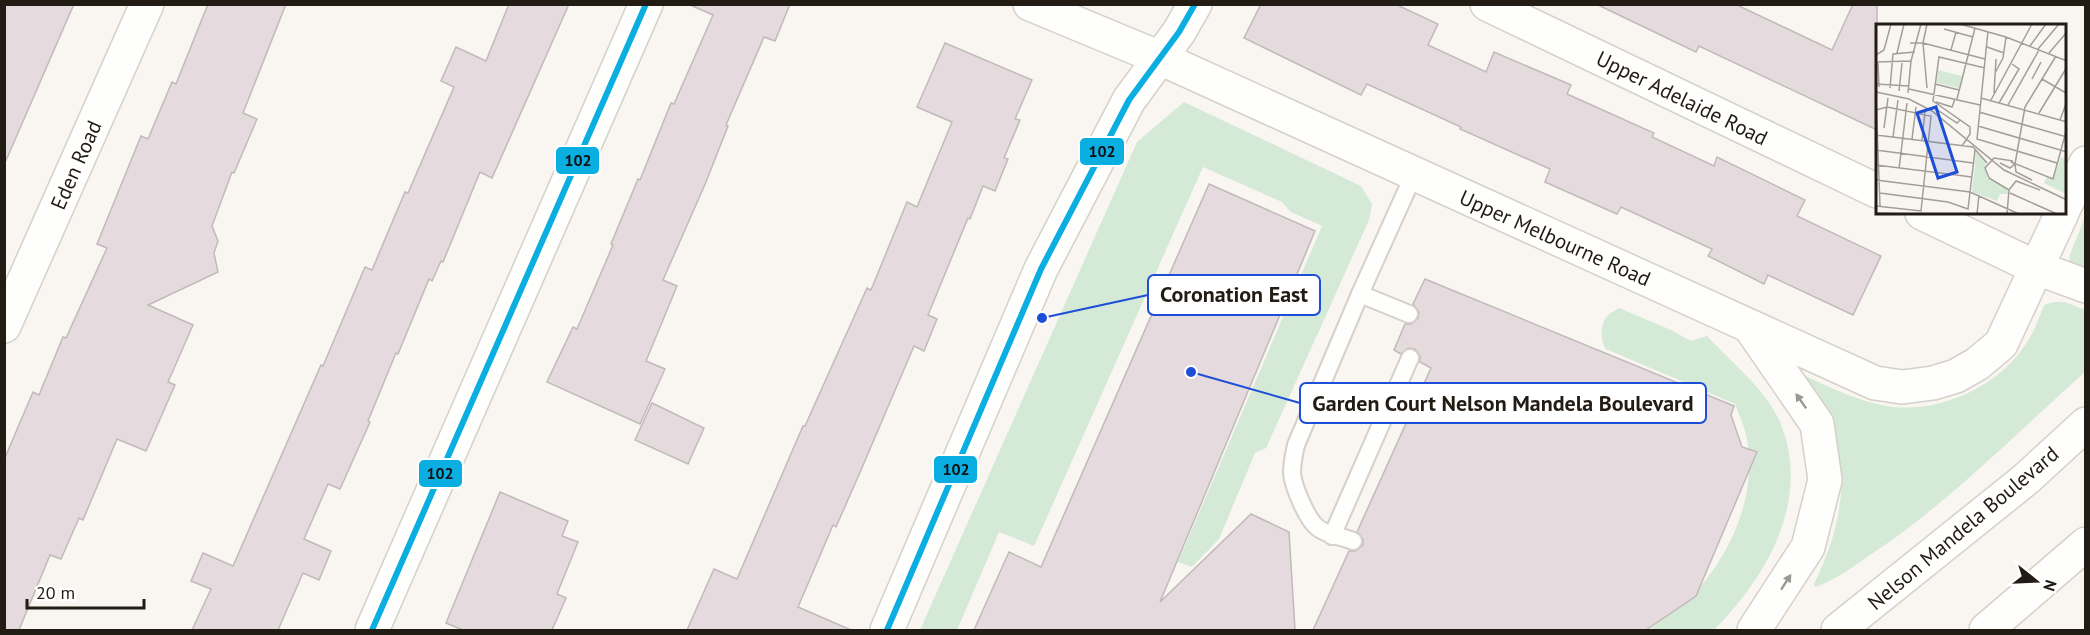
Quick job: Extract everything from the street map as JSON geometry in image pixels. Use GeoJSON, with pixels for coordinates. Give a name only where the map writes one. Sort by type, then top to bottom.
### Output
{"type":"FeatureCollection","features":[{"type":"Feature","properties":{"kind":"main road","name":"Eden Road"},"geometry":{"type":"LineString","coordinates":[[4,326],[147,4]]}},
{"type":"Feature","properties":{"kind":"main road"},"geometry":{"type":"LineString","coordinates":[[372,630],[646,4]]}},
{"type":"Feature","properties":{"kind":"main road","name":"Upper Melbourne Road"},"geometry":{"type":"LineString","coordinates":[[1030,4],[1160,58],[1875,383],[1902,387],[1933,383],[1956,376],[1977,364],[2001,344],[2062,214]]}},
{"type":"Feature","properties":{"kind":"main road"},"geometry":{"type":"LineString","coordinates":[[887,630],[1041,269],[1128,100],[1160,58],[1195,4]]}},
{"type":"Feature","properties":{"kind":"main road","name":"Upper Adelaide Road"},"geometry":{"type":"LineString","coordinates":[[1487,4],[1876,191]]}},
{"type":"Feature","properties":{"kind":"main road"},"geometry":{"type":"LineString","coordinates":[[2066,204],[2085,162]]}},
{"type":"Feature","properties":{"kind":"main road"},"geometry":{"type":"LineString","coordinates":[[1924,214],[2037,268],[2085,286]]}},
{"type":"Feature","properties":{"kind":"main road"},"geometry":{"type":"LineString","coordinates":[[1750,327],[1817,424],[1825,480],[1808,547],[1754,630]]}},
{"type":"Feature","properties":{"kind":"main road","name":"Nelson Mandela Boulevard"},"geometry":{"type":"LineString","coordinates":[[1838,630],[2026,479],[2085,424]]}},
{"type":"Feature","properties":{"kind":"main road"},"geometry":{"type":"LineString","coordinates":[[1986,630],[2085,544]]}},
{"type":"Feature","properties":{"kind":"main road"},"geometry":{"type":"LineString","coordinates":[[1995,630],[2032,592]]}},
{"type":"Feature","properties":{"kind":"lane"},"geometry":{"type":"LineString","coordinates":[[1353,541],[1332,536],[1316,526],[1303,505],[1292,476],[1292,461],[1296,445],[1360,294],[1414,174]]}},
{"type":"Feature","properties":{"kind":"lane"},"geometry":{"type":"LineString","coordinates":[[1360,294],[1409,314]]}},
{"type":"Feature","properties":{"kind":"lane"},"geometry":{"type":"LineString","coordinates":[[1332,536],[1410,358]]}},
{"type":"Feature","properties":{"kind":"green space"},"geometry":{"type":"Polygon","coordinates":[[[1184,102],[1361,186],[1372,204],[1369,220],[1266,448],[1255,453],[1219,539],[1192,567],[1178,562],[1322,226],[1291,212],[1282,202],[1203,167],[1034,546],[999,532],[957,630],[920,630],[1137,142],[1184,102]]]}},
{"type":"Feature","properties":{"kind":"green space"},"geometry":{"type":"Polygon","coordinates":[[[2085,217],[2085,270],[2077,268],[2070,262],[2069,257],[2085,217]]]}},
{"type":"Feature","properties":{"kind":"green space"},"geometry":{"type":"Polygon","coordinates":[[[2065,302],[2085,310],[2085,372],[1925,515],[1849,570],[1815,587],[1814,584],[1828,552],[1838,517],[1840,463],[1833,438],[1803,375],[1847,394],[1881,405],[1912,407],[1951,400],[1986,383],[2002,371],[2027,342],[2044,305],[2065,302]]]}},
{"type":"Feature","properties":{"kind":"green space"},"geometry":{"type":"Polygon","coordinates":[[[1619,308],[1691,341],[1707,336],[1747,377],[1774,410],[1789,451],[1791,480],[1787,508],[1779,535],[1767,561],[1751,586],[1714,630],[1650,630],[1699,588],[1726,550],[1746,496],[1749,458],[1745,430],[1735,404],[1606,349],[1602,337],[1603,324],[1607,316],[1619,308]]]}},
{"type":"Feature","properties":{"kind":"building"},"geometry":{"type":"Polygon","coordinates":[[[4,4],[74,4],[4,165],[4,4]]]}},
{"type":"Feature","properties":{"kind":"building"},"geometry":{"type":"Polygon","coordinates":[[[208,4],[286,4],[243,113],[257,119],[234,173],[232,172],[212,226],[218,241],[214,253],[218,272],[148,305],[193,325],[168,382],[175,385],[146,451],[117,439],[83,520],[79,518],[61,559],[50,555],[19,630],[4,630],[4,460],[33,392],[39,395],[63,337],[66,338],[107,248],[97,244],[141,136],[148,139],[172,82],[176,84],[208,4]]]}},
{"type":"Feature","properties":{"kind":"building"},"geometry":{"type":"Polygon","coordinates":[[[509,4],[569,4],[492,178],[480,172],[443,262],[441,261],[432,281],[429,279],[340,489],[328,484],[304,539],[331,551],[319,580],[303,573],[278,630],[192,630],[211,589],[191,581],[203,553],[233,566],[365,267],[372,270],[454,87],[441,81],[456,47],[486,61],[509,4]]]}},
{"type":"Feature","properties":{"kind":"building"},"geometry":{"type":"Polygon","coordinates":[[[688,4],[790,4],[775,41],[764,37],[726,125],[728,126],[706,182],[663,280],[677,286],[646,361],[665,369],[640,424],[547,382],[573,327],[577,329],[638,179],[640,180],[671,103],[674,104],[713,15],[688,4]]]}},
{"type":"Feature","properties":{"kind":"building"},"geometry":{"type":"Polygon","coordinates":[[[1261,4],[1395,4],[1438,24],[1428,45],[1486,72],[1494,52],[1571,85],[1567,94],[1654,133],[1652,137],[1714,166],[1717,157],[1805,200],[1797,216],[1881,256],[1853,315],[1768,275],[1764,284],[1708,256],[1712,249],[1621,207],[1617,214],[1545,182],[1550,169],[1367,84],[1361,95],[1244,38],[1261,4]]]}},
{"type":"Feature","properties":{"kind":"building"},"geometry":{"type":"Polygon","coordinates":[[[1596,4],[1735,4],[1832,50],[1853,4],[1877,4],[1876,130],[1699,46],[1696,52],[1596,4]]]}},
{"type":"Feature","properties":{"kind":"building"},"geometry":{"type":"Polygon","coordinates":[[[945,43],[1032,80],[1015,119],[1020,120],[1004,158],[1008,159],[995,191],[983,186],[928,315],[937,319],[924,351],[914,346],[836,527],[833,525],[798,607],[851,630],[687,630],[714,569],[737,579],[803,426],[805,426],[867,288],[871,290],[907,202],[917,207],[952,122],[917,107],[945,43]]]}},
{"type":"Feature","properties":{"kind":"building"},"geometry":{"type":"Polygon","coordinates":[[[1209,184],[1315,231],[1160,602],[1251,514],[1289,532],[1295,630],[974,630],[1009,552],[1041,567],[1209,184]]]}},
{"type":"Feature","properties":{"kind":"building"},"geometry":{"type":"Polygon","coordinates":[[[1425,279],[1734,406],[1731,415],[1742,447],[1757,452],[1696,596],[1646,630],[1313,630],[1349,551],[1355,551],[1363,545],[1363,539],[1357,532],[1431,368],[1420,362],[1420,356],[1415,349],[1408,348],[1401,354],[1394,350],[1405,324],[1411,324],[1418,318],[1419,312],[1413,304],[1425,279]]]}},
{"type":"Feature","properties":{"kind":"building"},"geometry":{"type":"Polygon","coordinates":[[[652,403],[704,428],[688,464],[635,440],[652,403]]]}},
{"type":"Feature","properties":{"kind":"building"},"geometry":{"type":"Polygon","coordinates":[[[500,492],[568,521],[562,536],[578,542],[557,594],[566,598],[552,630],[463,630],[446,623],[500,492]]]}},
{"type":"Feature","properties":{"kind":"transit line","name":"102"},"geometry":{"type":"LineString","coordinates":[[372,630],[646,4]]}},
{"type":"Feature","properties":{"kind":"transit line","name":"102"},"geometry":{"type":"LineString","coordinates":[[887,630],[1041,269],[1129,100],[1179,32],[1195,4]]}},
{"type":"Feature","properties":{"kind":"place","name":"Coronation East"},"geometry":{"type":"Point","coordinates":[1042,318]}},
{"type":"Feature","properties":{"kind":"place","name":"Garden Court Nelson Mandela Boulevard"},"geometry":{"type":"Point","coordinates":[1191,372]}}]}
